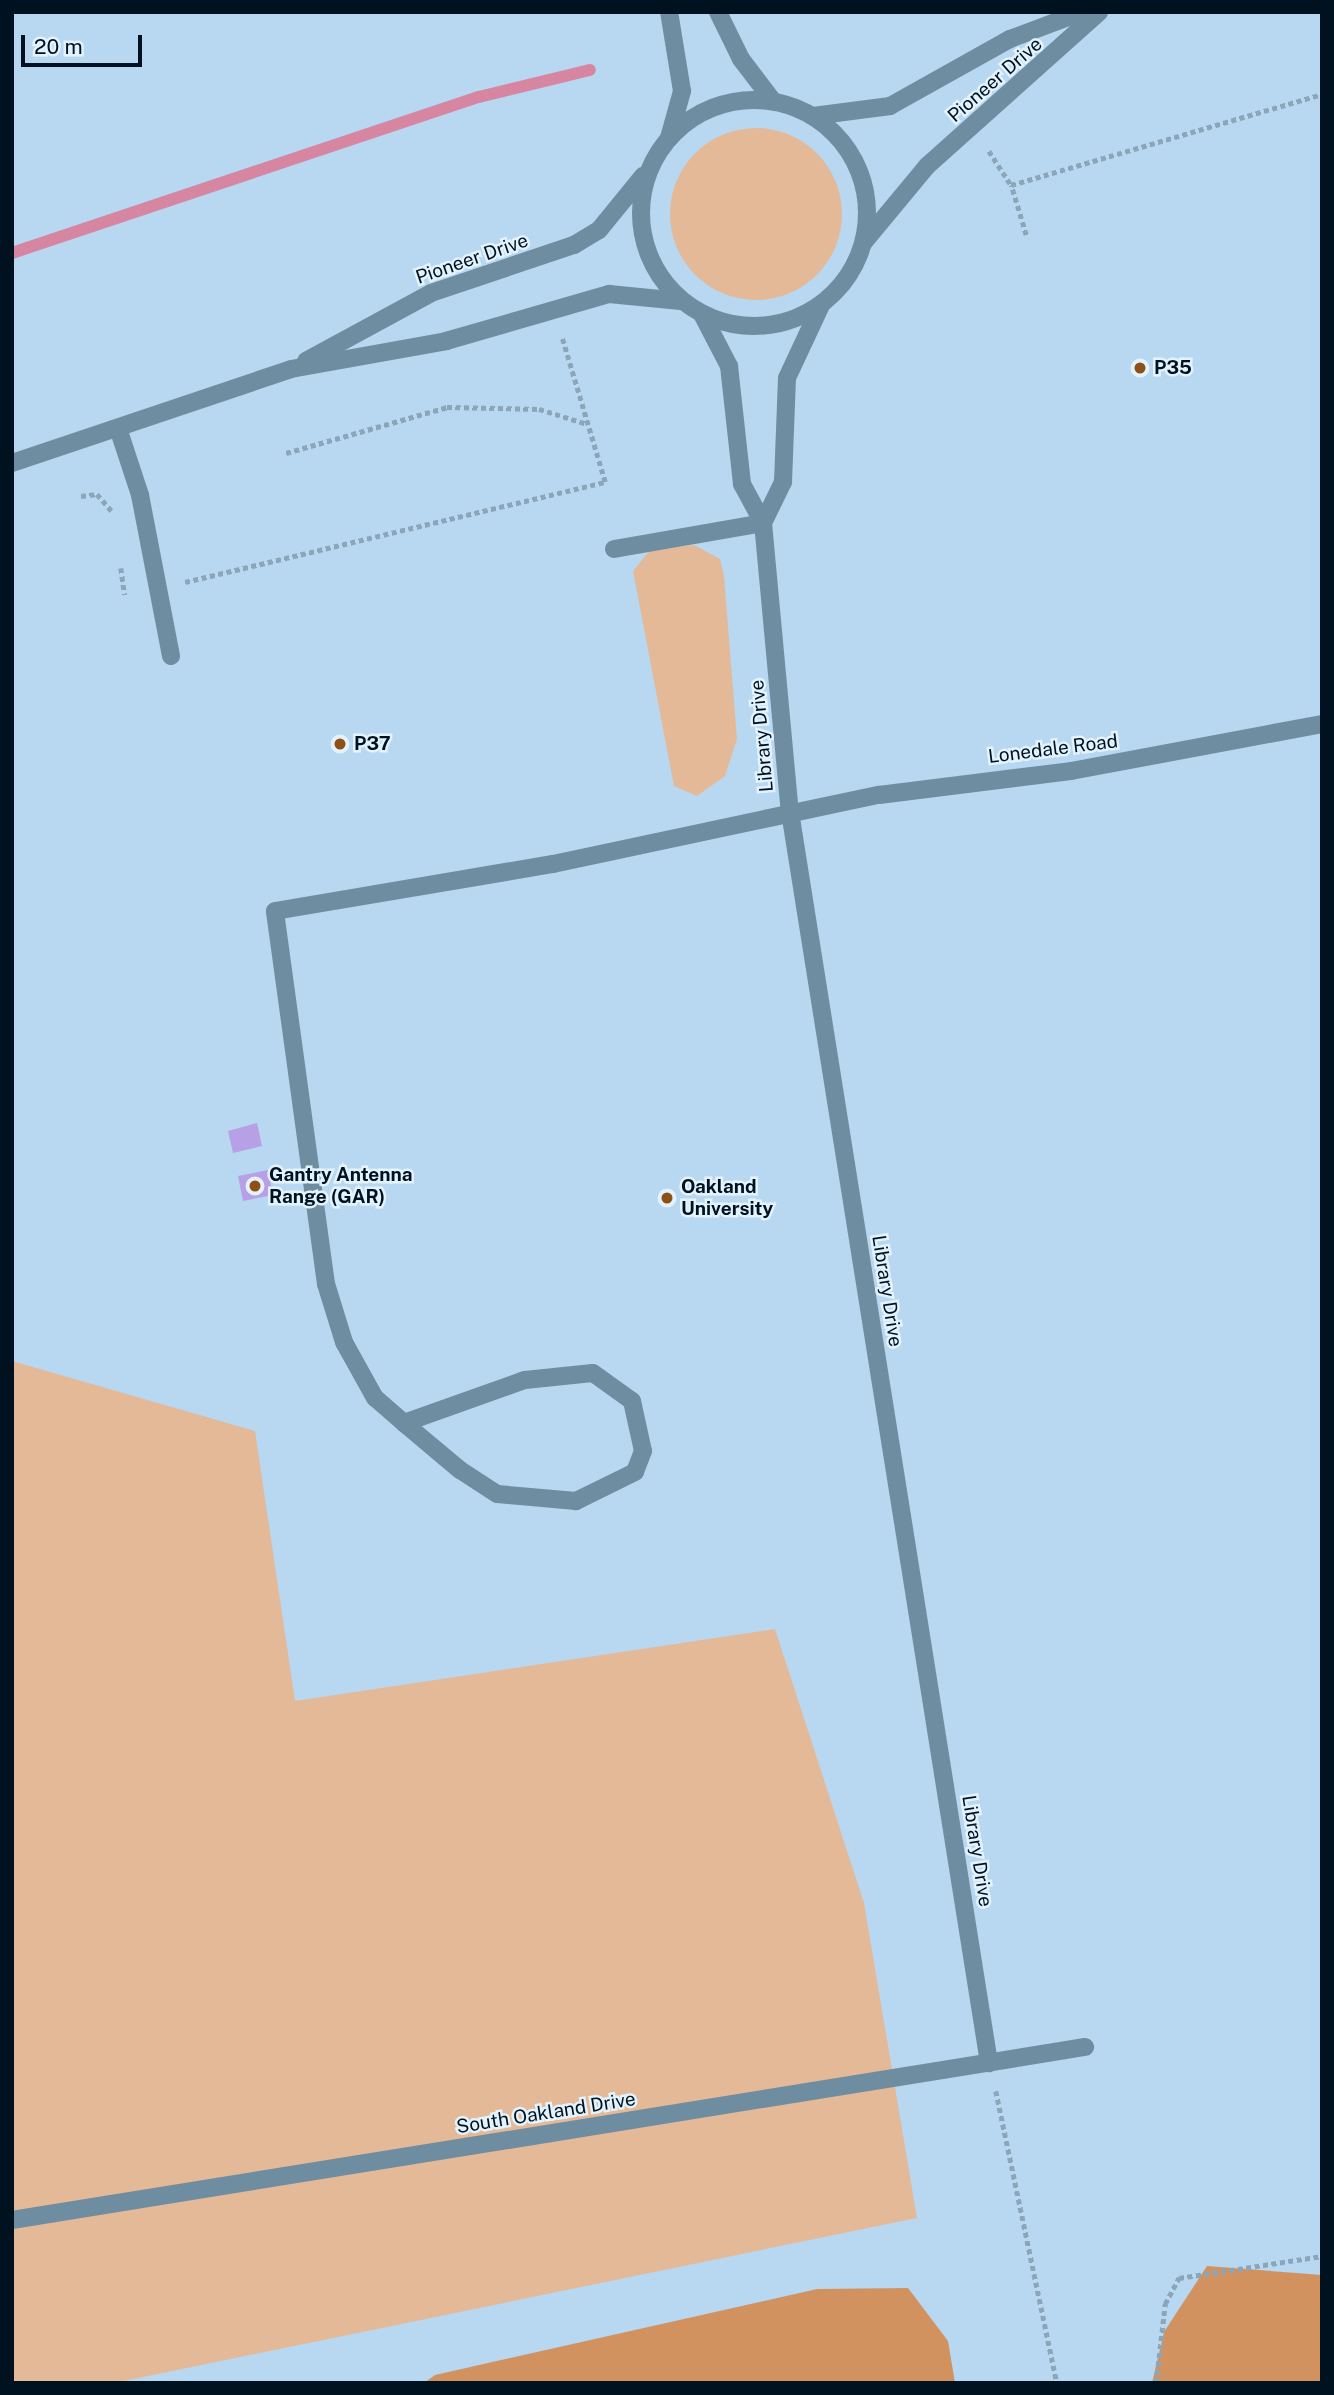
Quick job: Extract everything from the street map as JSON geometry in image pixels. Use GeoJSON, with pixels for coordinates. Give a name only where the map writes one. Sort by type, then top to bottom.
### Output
{"type":"FeatureCollection","features":[{"type":"Feature","properties":{"kind":"street"},"geometry":{"type":"LineString","coordinates":[[669,12],[682,91],[669,138]]}},
{"type":"Feature","properties":{"kind":"street"},"geometry":{"type":"LineString","coordinates":[[718,12],[741,59],[773,101]]}},
{"type":"Feature","properties":{"kind":"street","name":"Pioneer Drive"},"geometry":{"type":"LineString","coordinates":[[813,116],[890,106],[1010,39],[1082,12]]}},
{"type":"Feature","properties":{"kind":"street","name":"Pioneer Drive"},"geometry":{"type":"LineString","coordinates":[[864,242],[928,166],[1099,12]]}},
{"type":"Feature","properties":{"kind":"street"},"geometry":{"type":"LineString","coordinates":[[614,549],[763,523],[783,482],[786,378],[821,305],[855,266],[864,242],[868,206],[860,170],[841,139],[813,116],[773,101],[735,101],[698,113],[669,138],[649,168],[641,197],[645,244],[661,279],[681,300],[702,314],[763,326],[821,305]]}},
{"type":"Feature","properties":{"kind":"street","name":"Pioneer Drive"},"geometry":{"type":"LineString","coordinates":[[291,369],[431,293],[574,245],[599,230],[649,168]]}},
{"type":"Feature","properties":{"kind":"street","name":"Pioneer Drive"},"geometry":{"type":"LineString","coordinates":[[12,463],[291,369],[446,341],[609,294],[681,300]]}},
{"type":"Feature","properties":{"kind":"street","name":"Library Drive"},"geometry":{"type":"LineString","coordinates":[[702,314],[729,366],[742,484],[763,523],[790,812],[989,2063]]}},
{"type":"Feature","properties":{"kind":"street"},"geometry":{"type":"LineString","coordinates":[[118,428],[140,495],[171,656]]}},
{"type":"Feature","properties":{"kind":"street","name":"Lonedale Road"},"geometry":{"type":"LineString","coordinates":[[404,1423],[375,1398],[356,1364],[326,1284],[275,911],[553,864],[790,812],[1071,771],[1322,724]]}},
{"type":"Feature","properties":{"kind":"street"},"geometry":{"type":"LineString","coordinates":[[593,1373],[632,1401],[643,1451],[635,1472],[610,1489],[576,1501],[540,1502],[497,1494],[404,1423],[525,1380],[593,1373]]}},
{"type":"Feature","properties":{"kind":"street","name":"South Oakland Drive"},"geometry":{"type":"LineString","coordinates":[[12,2220],[1085,2047]]}},
{"type":"Feature","properties":{"kind":"path"},"geometry":{"type":"LineString","coordinates":[[1011,185],[1322,94]]}},
{"type":"Feature","properties":{"kind":"path"},"geometry":{"type":"LineString","coordinates":[[985,147],[1011,185],[1026,235]]}},
{"type":"Feature","properties":{"kind":"path"},"geometry":{"type":"LineString","coordinates":[[180,583],[605,482],[562,337]]}},
{"type":"Feature","properties":{"kind":"path"},"geometry":{"type":"LineString","coordinates":[[286,453],[447,407],[539,409],[588,425]]}},
{"type":"Feature","properties":{"kind":"path"},"geometry":{"type":"LineString","coordinates":[[80,496],[106,501],[114,524]]}},
{"type":"Feature","properties":{"kind":"path"},"geometry":{"type":"LineString","coordinates":[[119,559],[125,595]]}},
{"type":"Feature","properties":{"kind":"path"},"geometry":{"type":"LineString","coordinates":[[989,2063],[1057,2383]]}},
{"type":"Feature","properties":{"kind":"path"},"geometry":{"type":"LineString","coordinates":[[1156,2383],[1165,2304],[1179,2278],[1322,2256]]}},
{"type":"Feature","properties":{"kind":"shaded area","name":"Oakland University"},"geometry":{"type":"Polygon","coordinates":[[[12,12],[1322,12],[1322,2383],[12,2383],[12,12]]]}},
{"type":"Feature","properties":{"kind":"shaded area"},"geometry":{"type":"Polygon","coordinates":[[[756,128],[789,135],[817,153],[835,181],[842,214],[835,247],[817,275],[789,293],[756,300],[723,293],[695,275],[677,247],[670,214],[677,181],[695,153],[723,135],[756,128]]]}},
{"type":"Feature","properties":{"kind":"shaded area"},"geometry":{"type":"Polygon","coordinates":[[[694,545],[720,559],[724,576],[737,739],[725,776],[697,796],[674,786],[633,571],[650,550],[694,545]]]}},
{"type":"Feature","properties":{"kind":"shaded area"},"geometry":{"type":"Polygon","coordinates":[[[12,1361],[255,1431],[295,1701],[775,1629],[864,1903],[917,2218],[114,2383],[12,2383],[12,1361]]]}},
{"type":"Feature","properties":{"kind":"shaded area"},"geometry":{"type":"Polygon","coordinates":[[[1207,2266],[1322,2275],[1322,2383],[1152,2383],[1164,2332],[1207,2266]]]}},
{"type":"Feature","properties":{"kind":"shaded area"},"geometry":{"type":"Polygon","coordinates":[[[908,2288],[948,2341],[955,2383],[424,2383],[435,2375],[817,2289],[908,2288]]]}},
{"type":"Feature","properties":{"kind":"building"},"geometry":{"type":"Polygon","coordinates":[[[257,1123],[262,1146],[233,1153],[228,1131],[257,1123]]]}},
{"type":"Feature","properties":{"kind":"building","name":"Gantry Antenna Range (GAR)"},"geometry":{"type":"Polygon","coordinates":[[[268,1170],[273,1195],[243,1201],[238,1176],[268,1170]]]}},
{"type":"Feature","properties":{"kind":"waterway"},"geometry":{"type":"LineString","coordinates":[[12,253],[479,97],[590,70]]}},
{"type":"Feature","properties":{"kind":"place","name":"P35"},"geometry":{"type":"Point","coordinates":[1140,368]}},
{"type":"Feature","properties":{"kind":"place","name":"P37"},"geometry":{"type":"Point","coordinates":[340,744]}},
{"type":"Feature","properties":{"kind":"place","name":"Gantry Antenna Range (GAR)"},"geometry":{"type":"Point","coordinates":[255,1186]}},
{"type":"Feature","properties":{"kind":"place","name":"Oakland University"},"geometry":{"type":"Point","coordinates":[667,1198]}}]}
